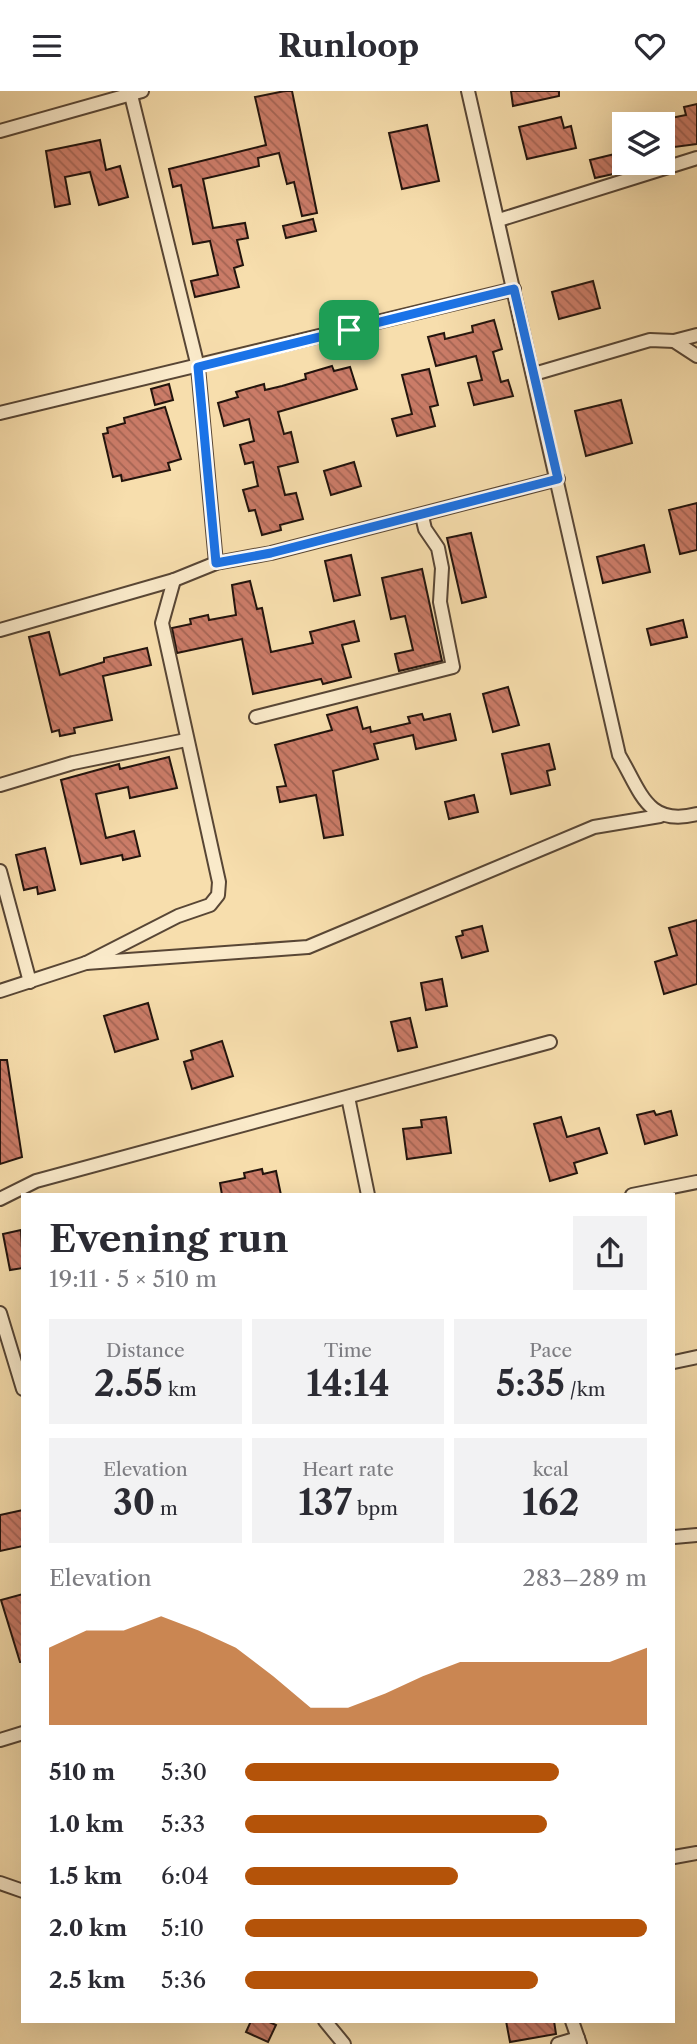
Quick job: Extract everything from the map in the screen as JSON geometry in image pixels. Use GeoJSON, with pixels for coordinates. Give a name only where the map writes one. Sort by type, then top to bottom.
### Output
{"type":"FeatureCollection","features":[{"type":"Feature","properties":{"kind":"street"},"geometry":{"type":"LineString","coordinates":[[468,91],[620,755],[649,806],[660,816]]}},
{"type":"Feature","properties":{"kind":"street"},"geometry":{"type":"LineString","coordinates":[[0,131],[134,92],[198,367],[216,563]]}},
{"type":"Feature","properties":{"kind":"street"},"geometry":{"type":"LineString","coordinates":[[499,220],[697,159]]}},
{"type":"Feature","properties":{"kind":"street"},"geometry":{"type":"LineString","coordinates":[[0,413],[514,289]]}},
{"type":"Feature","properties":{"kind":"street"},"geometry":{"type":"LineString","coordinates":[[534,374],[650,340],[674,341],[697,335]]}},
{"type":"Feature","properties":{"kind":"street"},"geometry":{"type":"LineString","coordinates":[[674,341],[697,356]]}},
{"type":"Feature","properties":{"kind":"street"},"geometry":{"type":"LineString","coordinates":[[0,630],[174,580],[216,563],[271,553],[422,516],[558,479]]}},
{"type":"Feature","properties":{"kind":"street"},"geometry":{"type":"LineString","coordinates":[[256,717],[453,667],[440,602],[442,568],[438,548],[425,529],[422,516]]}},
{"type":"Feature","properties":{"kind":"street"},"geometry":{"type":"LineString","coordinates":[[0,991],[86,964],[178,916],[210,905],[218,895],[216,869],[162,623],[174,580]]}},
{"type":"Feature","properties":{"kind":"street"},"geometry":{"type":"LineString","coordinates":[[0,785],[73,763],[186,740]]}},
{"type":"Feature","properties":{"kind":"street"},"geometry":{"type":"LineString","coordinates":[[86,964],[308,947],[594,827],[660,816],[678,819],[697,814]]}},
{"type":"Feature","properties":{"kind":"street"},"geometry":{"type":"LineString","coordinates":[[0,871],[30,982]]}},
{"type":"Feature","properties":{"kind":"street"},"geometry":{"type":"LineString","coordinates":[[0,1199],[36,1181],[550,1042]]}},
{"type":"Feature","properties":{"kind":"street"},"geometry":{"type":"LineString","coordinates":[[348,1097],[368,1193]]}},
{"type":"Feature","properties":{"kind":"street"},"geometry":{"type":"LineString","coordinates":[[642,1193],[697,1182]]}},
{"type":"Feature","properties":{"kind":"street"},"geometry":{"type":"LineString","coordinates":[[0,1313],[21,1382]]}},
{"type":"Feature","properties":{"kind":"street"},"geometry":{"type":"LineString","coordinates":[[675,1362],[697,1357]]}},
{"type":"Feature","properties":{"kind":"street"},"geometry":{"type":"LineString","coordinates":[[675,1537],[697,1535]]}},
{"type":"Feature","properties":{"kind":"street"},"geometry":{"type":"LineString","coordinates":[[0,1740],[21,1734]]}},
{"type":"Feature","properties":{"kind":"street"},"geometry":{"type":"LineString","coordinates":[[675,1857],[697,1853]]}},
{"type":"Feature","properties":{"kind":"street"},"geometry":{"type":"LineString","coordinates":[[0,1882],[21,1890]]}},
{"type":"Feature","properties":{"kind":"street"},"geometry":{"type":"LineString","coordinates":[[327,2023],[344,2044]]}},
{"type":"Feature","properties":{"kind":"street"},"geometry":{"type":"LineString","coordinates":[[558,2044],[579,2041],[573,2023]]}},
{"type":"Feature","properties":{"kind":"building"},"geometry":{"type":"Polygon","coordinates":[[[292,91],[317,213],[302,216],[294,182],[287,184],[279,153],[258,158],[259,166],[203,179],[213,228],[245,223],[248,238],[237,240],[243,265],[234,268],[239,287],[195,297],[191,281],[218,275],[210,241],[193,244],[181,185],[173,187],[169,169],[266,145],[255,97],[292,91]]]}},
{"type":"Feature","properties":{"kind":"building"},"geometry":{"type":"Polygon","coordinates":[[[511,91],[559,91],[559,96],[513,106],[511,91]]]}},
{"type":"Feature","properties":{"kind":"building"},"geometry":{"type":"Polygon","coordinates":[[[697,104],[697,144],[675,147],[675,117],[686,115],[684,107],[697,104]]]}},
{"type":"Feature","properties":{"kind":"building"},"geometry":{"type":"Polygon","coordinates":[[[561,117],[564,128],[571,126],[576,148],[527,159],[519,127],[561,117]]]}},
{"type":"Feature","properties":{"kind":"building"},"geometry":{"type":"Polygon","coordinates":[[[427,125],[439,181],[402,189],[389,133],[427,125]]]}},
{"type":"Feature","properties":{"kind":"building"},"geometry":{"type":"Polygon","coordinates":[[[100,140],[106,170],[120,166],[128,197],[99,205],[90,172],[65,177],[70,204],[55,207],[46,151],[100,140]]]}},
{"type":"Feature","properties":{"kind":"building"},"geometry":{"type":"Polygon","coordinates":[[[612,155],[612,174],[595,178],[590,160],[612,155]]]}},
{"type":"Feature","properties":{"kind":"building"},"geometry":{"type":"Polygon","coordinates":[[[313,219],[316,231],[286,238],[283,226],[313,219]]]}},
{"type":"Feature","properties":{"kind":"building"},"geometry":{"type":"Polygon","coordinates":[[[593,281],[600,308],[559,319],[552,292],[593,281]]]}},
{"type":"Feature","properties":{"kind":"building"},"geometry":{"type":"Polygon","coordinates":[[[494,320],[502,349],[493,352],[501,382],[508,380],[513,396],[474,405],[468,383],[482,380],[476,356],[436,366],[428,337],[444,333],[445,339],[473,332],[472,326],[494,320]]]}},
{"type":"Feature","properties":{"kind":"building"},"geometry":{"type":"Polygon","coordinates":[[[332,366],[334,371],[350,367],[357,389],[278,412],[284,434],[291,432],[298,462],[278,467],[285,495],[296,493],[303,519],[280,525],[281,530],[262,535],[255,510],[249,511],[243,490],[258,486],[253,462],[245,464],[240,445],[254,441],[249,419],[224,426],[218,403],[238,397],[236,392],[264,384],[265,390],[282,386],[306,379],[305,374],[332,366]]]}},
{"type":"Feature","properties":{"kind":"building"},"geometry":{"type":"Polygon","coordinates":[[[429,369],[438,405],[430,407],[435,426],[397,436],[392,419],[412,414],[402,375],[429,369]]]}},
{"type":"Feature","properties":{"kind":"building"},"geometry":{"type":"Polygon","coordinates":[[[169,384],[173,400],[155,405],[151,389],[169,384]]]}},
{"type":"Feature","properties":{"kind":"building"},"geometry":{"type":"Polygon","coordinates":[[[621,400],[632,443],[586,456],[575,411],[621,400]]]}},
{"type":"Feature","properties":{"kind":"building"},"geometry":{"type":"Polygon","coordinates":[[[165,407],[181,459],[168,463],[170,470],[122,481],[121,475],[113,477],[103,434],[108,433],[107,428],[125,423],[124,418],[165,407]]]}},
{"type":"Feature","properties":{"kind":"building"},"geometry":{"type":"Polygon","coordinates":[[[354,462],[361,486],[331,495],[324,471],[354,462]]]}},
{"type":"Feature","properties":{"kind":"building"},"geometry":{"type":"Polygon","coordinates":[[[697,503],[697,550],[680,554],[669,510],[697,503]]]}},
{"type":"Feature","properties":{"kind":"building"},"geometry":{"type":"Polygon","coordinates":[[[471,533],[486,597],[462,603],[447,538],[471,533]]]}},
{"type":"Feature","properties":{"kind":"building"},"geometry":{"type":"Polygon","coordinates":[[[644,545],[650,572],[603,583],[597,557],[644,545]]]}},
{"type":"Feature","properties":{"kind":"building"},"geometry":{"type":"Polygon","coordinates":[[[351,555],[360,595],[334,601],[325,561],[351,555]]]}},
{"type":"Feature","properties":{"kind":"building"},"geometry":{"type":"Polygon","coordinates":[[[422,569],[442,661],[399,671],[395,654],[413,650],[405,616],[391,619],[382,578],[422,569]]]}},
{"type":"Feature","properties":{"kind":"building"},"geometry":{"type":"Polygon","coordinates":[[[250,581],[257,609],[262,608],[271,652],[313,643],[310,632],[354,621],[359,641],[342,645],[351,677],[323,684],[321,679],[253,694],[242,639],[177,653],[172,628],[191,624],[190,619],[208,615],[209,620],[236,615],[232,585],[250,581]]]}},
{"type":"Feature","properties":{"kind":"building"},"geometry":{"type":"Polygon","coordinates":[[[683,620],[687,637],[651,645],[647,629],[683,620]]]}},
{"type":"Feature","properties":{"kind":"building"},"geometry":{"type":"Polygon","coordinates":[[[49,632],[60,675],[104,662],[104,658],[147,648],[151,665],[103,676],[112,720],[74,728],[75,733],[60,736],[59,730],[52,732],[29,637],[49,632]]]}},
{"type":"Feature","properties":{"kind":"building"},"geometry":{"type":"Polygon","coordinates":[[[508,687],[519,725],[493,732],[483,694],[508,687]]]}},
{"type":"Feature","properties":{"kind":"building"},"geometry":{"type":"Polygon","coordinates":[[[357,707],[363,729],[370,727],[371,732],[410,723],[408,717],[422,714],[424,720],[450,714],[456,740],[416,749],[413,735],[374,744],[378,759],[333,771],[343,835],[324,838],[316,795],[280,802],[277,787],[286,786],[275,745],[332,730],[327,715],[357,707]]]}},
{"type":"Feature","properties":{"kind":"building"},"geometry":{"type":"Polygon","coordinates":[[[549,744],[555,769],[547,771],[550,785],[511,794],[502,754],[549,744]]]}},
{"type":"Feature","properties":{"kind":"building"},"geometry":{"type":"Polygon","coordinates":[[[169,757],[177,788],[130,798],[128,787],[96,794],[106,838],[134,831],[140,856],[123,860],[122,855],[81,864],[61,780],[119,764],[120,769],[169,757]]]}},
{"type":"Feature","properties":{"kind":"building"},"geometry":{"type":"Polygon","coordinates":[[[474,795],[478,812],[449,819],[445,802],[474,795]]]}},
{"type":"Feature","properties":{"kind":"building"},"geometry":{"type":"Polygon","coordinates":[[[45,848],[55,890],[38,894],[37,887],[24,890],[16,855],[45,848]]]}},
{"type":"Feature","properties":{"kind":"building"},"geometry":{"type":"Polygon","coordinates":[[[697,920],[697,984],[664,994],[655,962],[677,955],[669,928],[697,920]]]}},
{"type":"Feature","properties":{"kind":"building"},"geometry":{"type":"Polygon","coordinates":[[[482,926],[488,951],[462,958],[456,937],[463,935],[462,931],[482,926]]]}},
{"type":"Feature","properties":{"kind":"building"},"geometry":{"type":"Polygon","coordinates":[[[442,979],[447,1006],[426,1010],[421,983],[442,979]]]}},
{"type":"Feature","properties":{"kind":"building"},"geometry":{"type":"Polygon","coordinates":[[[148,1003],[158,1039],[115,1052],[104,1016],[148,1003]]]}},
{"type":"Feature","properties":{"kind":"building"},"geometry":{"type":"Polygon","coordinates":[[[410,1018],[417,1047],[398,1051],[391,1022],[410,1018]]]}},
{"type":"Feature","properties":{"kind":"building"},"geometry":{"type":"Polygon","coordinates":[[[222,1041],[233,1076],[192,1089],[184,1062],[193,1059],[191,1051],[222,1041]]]}},
{"type":"Feature","properties":{"kind":"building"},"geometry":{"type":"Polygon","coordinates":[[[0,1060],[7,1060],[22,1157],[0,1164],[0,1060]]]}},
{"type":"Feature","properties":{"kind":"building"},"geometry":{"type":"Polygon","coordinates":[[[654,1111],[656,1115],[671,1111],[677,1135],[645,1144],[637,1115],[654,1111]]]}},
{"type":"Feature","properties":{"kind":"building"},"geometry":{"type":"Polygon","coordinates":[[[446,1117],[451,1153],[407,1159],[403,1129],[422,1127],[421,1120],[446,1117]]]}},
{"type":"Feature","properties":{"kind":"building"},"geometry":{"type":"Polygon","coordinates":[[[561,1117],[567,1137],[599,1128],[607,1153],[574,1163],[577,1173],[550,1181],[534,1124],[561,1117]]]}},
{"type":"Feature","properties":{"kind":"building"},"geometry":{"type":"Polygon","coordinates":[[[262,1169],[263,1174],[276,1171],[281,1193],[222,1193],[220,1183],[245,1178],[244,1173],[262,1169]]]}},
{"type":"Feature","properties":{"kind":"building"},"geometry":{"type":"Polygon","coordinates":[[[21,1230],[21,1268],[10,1270],[3,1234],[21,1230]]]}},
{"type":"Feature","properties":{"kind":"building"},"geometry":{"type":"Polygon","coordinates":[[[21,1510],[21,1546],[0,1551],[0,1515],[21,1510]]]}},
{"type":"Feature","properties":{"kind":"building"},"geometry":{"type":"Polygon","coordinates":[[[21,1595],[21,1662],[20,1662],[1,1600],[21,1595]]]}},
{"type":"Feature","properties":{"kind":"building"},"geometry":{"type":"Polygon","coordinates":[[[250,2023],[276,2025],[268,2042],[246,2032],[250,2023]]]}},
{"type":"Feature","properties":{"kind":"building"},"geometry":{"type":"Polygon","coordinates":[[[506,2023],[554,2023],[556,2034],[510,2042],[506,2023]]]}},
{"type":"Feature","properties":{"kind":"route"},"geometry":{"type":"LineString","coordinates":[[514,289],[558,479],[422,516],[271,553],[216,563],[198,367],[349,330],[514,289]]}}]}
